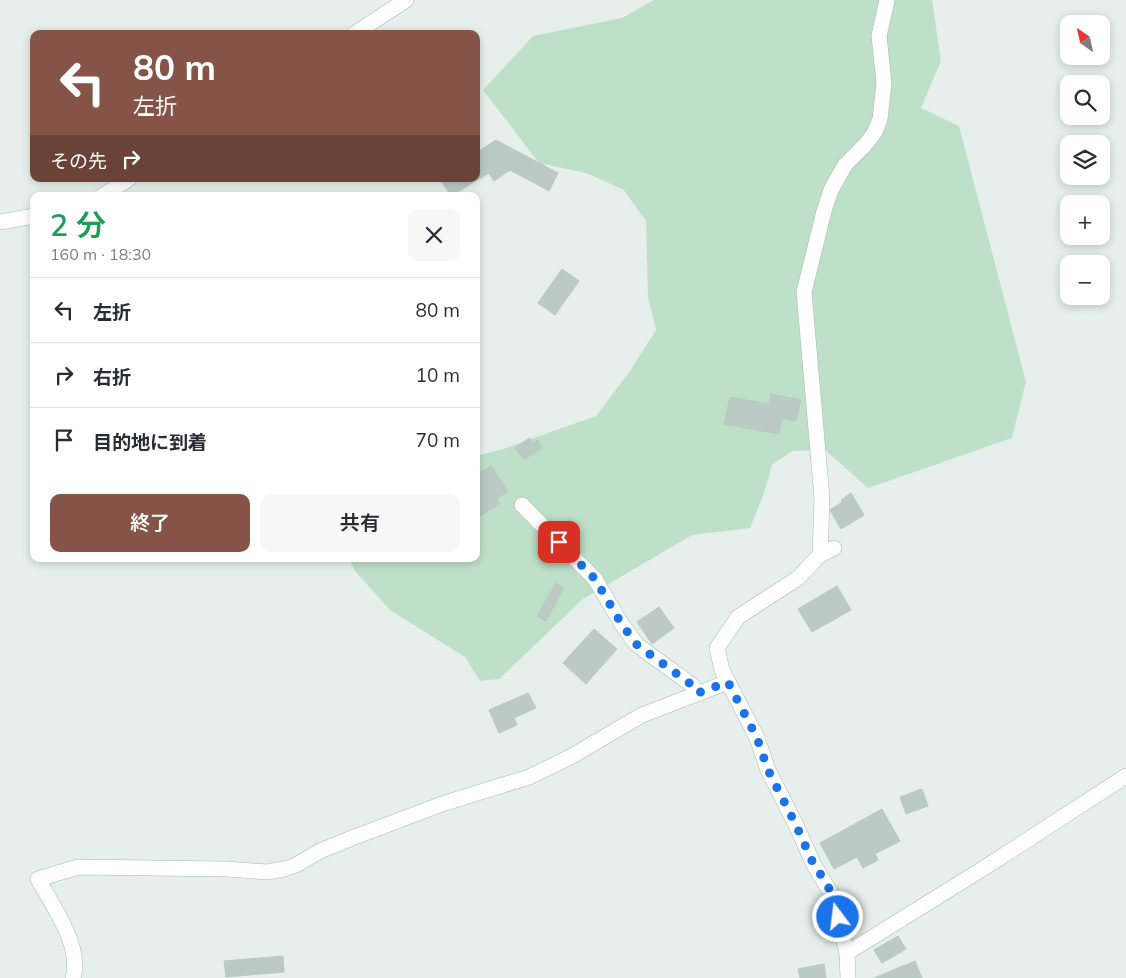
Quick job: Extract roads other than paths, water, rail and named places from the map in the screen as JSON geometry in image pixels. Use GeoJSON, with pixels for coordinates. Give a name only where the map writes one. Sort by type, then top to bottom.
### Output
{"type":"FeatureCollection","features":[{"type":"Feature","properties":{"kind":"street"},"geometry":{"type":"LineString","coordinates":[[360,30],[406,0]]}},
{"type":"Feature","properties":{"kind":"street"},"geometry":{"type":"LineString","coordinates":[[820,555],[822,498],[804,292],[831,190],[845,165],[875,132],[880,119],[884,83],[879,36],[887,0]]}},
{"type":"Feature","properties":{"kind":"street"},"geometry":{"type":"LineString","coordinates":[[108,192],[124,182]]}},
{"type":"Feature","properties":{"kind":"street"},"geometry":{"type":"LineString","coordinates":[[0,222],[30,217]]}},
{"type":"Feature","properties":{"kind":"street"},"geometry":{"type":"LineString","coordinates":[[522,505],[595,579],[624,628],[636,644],[692,685],[698,693]]}},
{"type":"Feature","properties":{"kind":"street"},"geometry":{"type":"LineString","coordinates":[[834,548],[820,555],[798,578],[738,617],[717,648],[722,670],[757,738],[768,770],[813,863],[833,896],[847,953],[848,978]]}},
{"type":"Feature","properties":{"kind":"street"},"geometry":{"type":"LineString","coordinates":[[73,978],[74,957],[71,939],[38,879],[78,867],[226,869],[267,872],[284,869],[352,838],[442,804],[530,777],[572,756],[642,715],[728,682]]}},
{"type":"Feature","properties":{"kind":"street"},"geometry":{"type":"LineString","coordinates":[[847,953],[984,868],[1126,776]]}}]}
